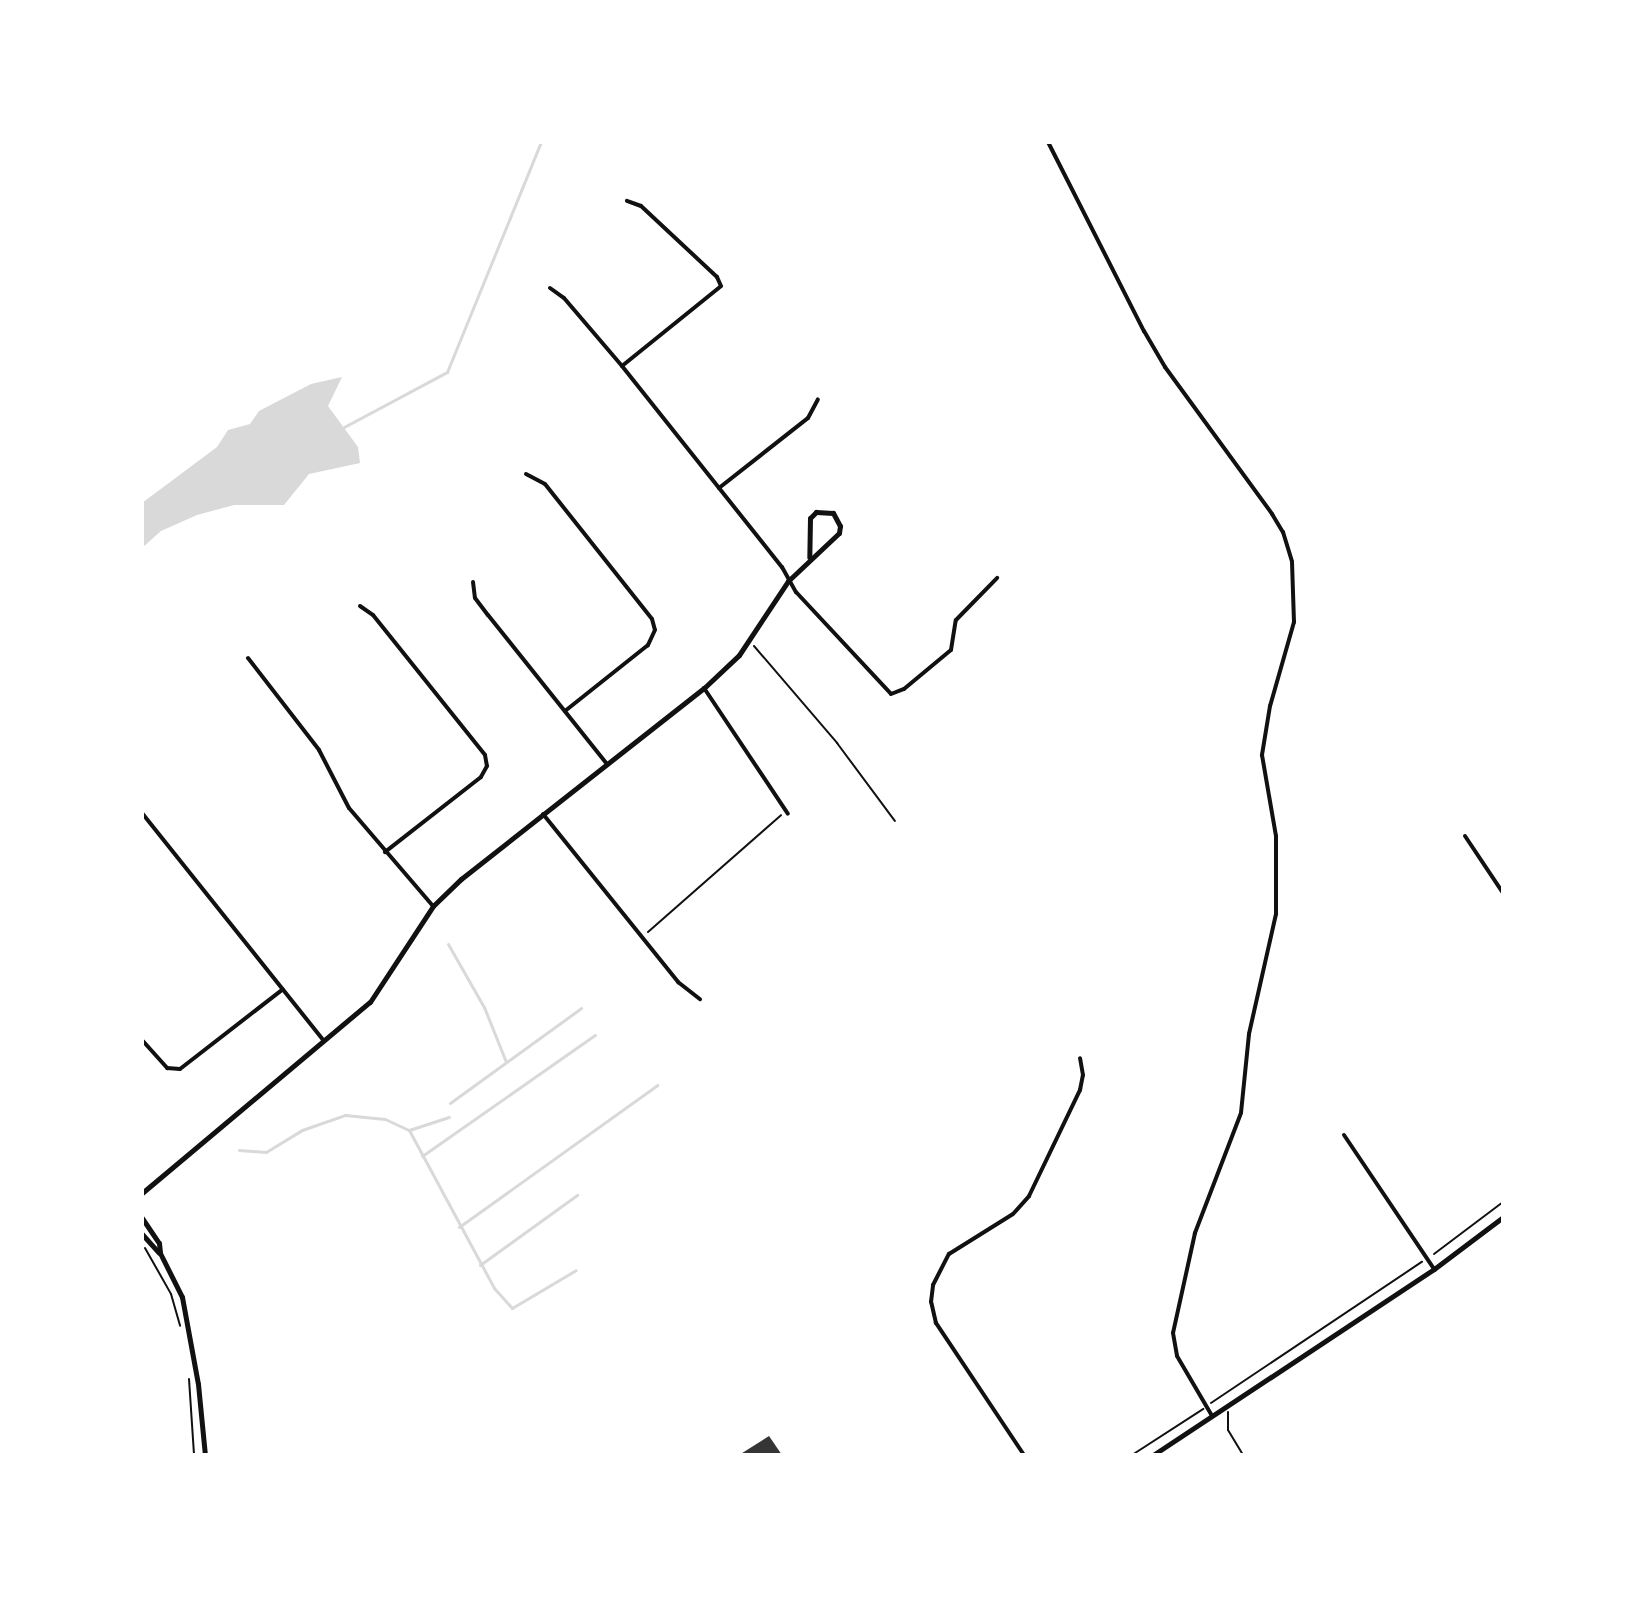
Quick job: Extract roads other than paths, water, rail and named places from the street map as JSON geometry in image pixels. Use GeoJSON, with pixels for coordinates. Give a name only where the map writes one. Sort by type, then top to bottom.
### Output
{"type":"FeatureCollection","features":[{"type":"Feature","properties":{"kind":"street"},"geometry":{"type":"LineString","coordinates":[[1048,142],[1151,343],[1272,514],[1283,532],[1292,562],[1294,622],[1270,706],[1262,755],[1276,836],[1276,914],[1249,1034],[1241,1113],[1195,1233],[1173,1333],[1177,1356],[1212,1416]]}},
{"type":"Feature","properties":{"kind":"street"},"geometry":{"type":"LineString","coordinates":[[622,366],[721,286],[717,277],[641,206],[627,201]]}},
{"type":"Feature","properties":{"kind":"street"},"geometry":{"type":"LineString","coordinates":[[550,288],[564,298],[622,366],[782,567],[788,581],[891,694],[904,689],[951,650],[956,620],[997,578]]}},
{"type":"Feature","properties":{"kind":"street"},"geometry":{"type":"LineString","coordinates":[[719,488],[808,418],[818,399]]}},
{"type":"Feature","properties":{"kind":"street"},"geometry":{"type":"LineString","coordinates":[[526,474],[545,484],[652,619],[655,630],[648,645],[565,711]]}},
{"type":"Feature","properties":{"kind":"street"},"geometry":{"type":"LineString","coordinates":[[142,1193],[370,1002],[433,906],[461,879],[704,688],[749,642],[788,581],[809,557],[839,533],[840,526],[833,513],[825,510],[810,518],[809,557]]}},
{"type":"Feature","properties":{"kind":"street"},"geometry":{"type":"LineString","coordinates":[[473,582],[475,598],[607,764]]}},
{"type":"Feature","properties":{"kind":"street"},"geometry":{"type":"LineString","coordinates":[[360,606],[373,615],[485,755],[487,766],[481,777],[385,852]]}},
{"type":"Feature","properties":{"kind":"street"},"geometry":{"type":"LineString","coordinates":[[248,658],[319,750],[349,808],[433,906]]}},
{"type":"Feature","properties":{"kind":"street"},"geometry":{"type":"LineString","coordinates":[[704,688],[787,812]]}},
{"type":"Feature","properties":{"kind":"street"},"geometry":{"type":"LineString","coordinates":[[142,813],[324,1041]]}},
{"type":"Feature","properties":{"kind":"street"},"geometry":{"type":"LineString","coordinates":[[543,814],[644,935],[678,982],[700,999]]}},
{"type":"Feature","properties":{"kind":"street"},"geometry":{"type":"LineString","coordinates":[[1465,836],[1503,893]]}},
{"type":"Feature","properties":{"kind":"street"},"geometry":{"type":"LineString","coordinates":[[142,1040],[167,1068],[180,1069],[283,989]]}},
{"type":"Feature","properties":{"kind":"street"},"geometry":{"type":"LineString","coordinates":[[1024,1455],[936,1323],[931,1302],[933,1285],[949,1254],[1013,1214],[1029,1196],[1080,1090],[1083,1075],[1080,1058]]}},
{"type":"Feature","properties":{"kind":"street"},"geometry":{"type":"LineString","coordinates":[[1344,1135],[1434,1269]]}},
{"type":"Feature","properties":{"kind":"street"},"geometry":{"type":"LineString","coordinates":[[1153,1455],[1434,1269],[1503,1217]]}},
{"type":"Feature","properties":{"kind":"street"},"geometry":{"type":"LineString","coordinates":[[142,1218],[159,1243],[160,1253]]}},
{"type":"Feature","properties":{"kind":"street"},"geometry":{"type":"LineString","coordinates":[[142,1234],[160,1253],[182,1297],[198,1384],[205,1455]]}},
{"type":"Feature","properties":{"kind":"waterway"},"geometry":{"type":"LineString","coordinates":[[344,427],[447,372],[541,142]]}},
{"type":"Feature","properties":{"kind":"waterway"},"geometry":{"type":"LineString","coordinates":[[448,944],[484,1007],[506,1062]]}},
{"type":"Feature","properties":{"kind":"waterway"},"geometry":{"type":"LineString","coordinates":[[450,1103],[581,1008]]}},
{"type":"Feature","properties":{"kind":"waterway"},"geometry":{"type":"LineString","coordinates":[[422,1156],[595,1035]]}},
{"type":"Feature","properties":{"kind":"waterway"},"geometry":{"type":"LineString","coordinates":[[459,1227],[657,1085]]}},
{"type":"Feature","properties":{"kind":"waterway"},"geometry":{"type":"LineString","coordinates":[[239,1150],[266,1152],[302,1130],[345,1115],[385,1119],[409,1130],[494,1288],[512,1308],[576,1270]]}},
{"type":"Feature","properties":{"kind":"waterway"},"geometry":{"type":"LineString","coordinates":[[409,1130],[449,1117]]}},
{"type":"Feature","properties":{"kind":"waterway"},"geometry":{"type":"LineString","coordinates":[[480,1265],[577,1195]]}}]}
